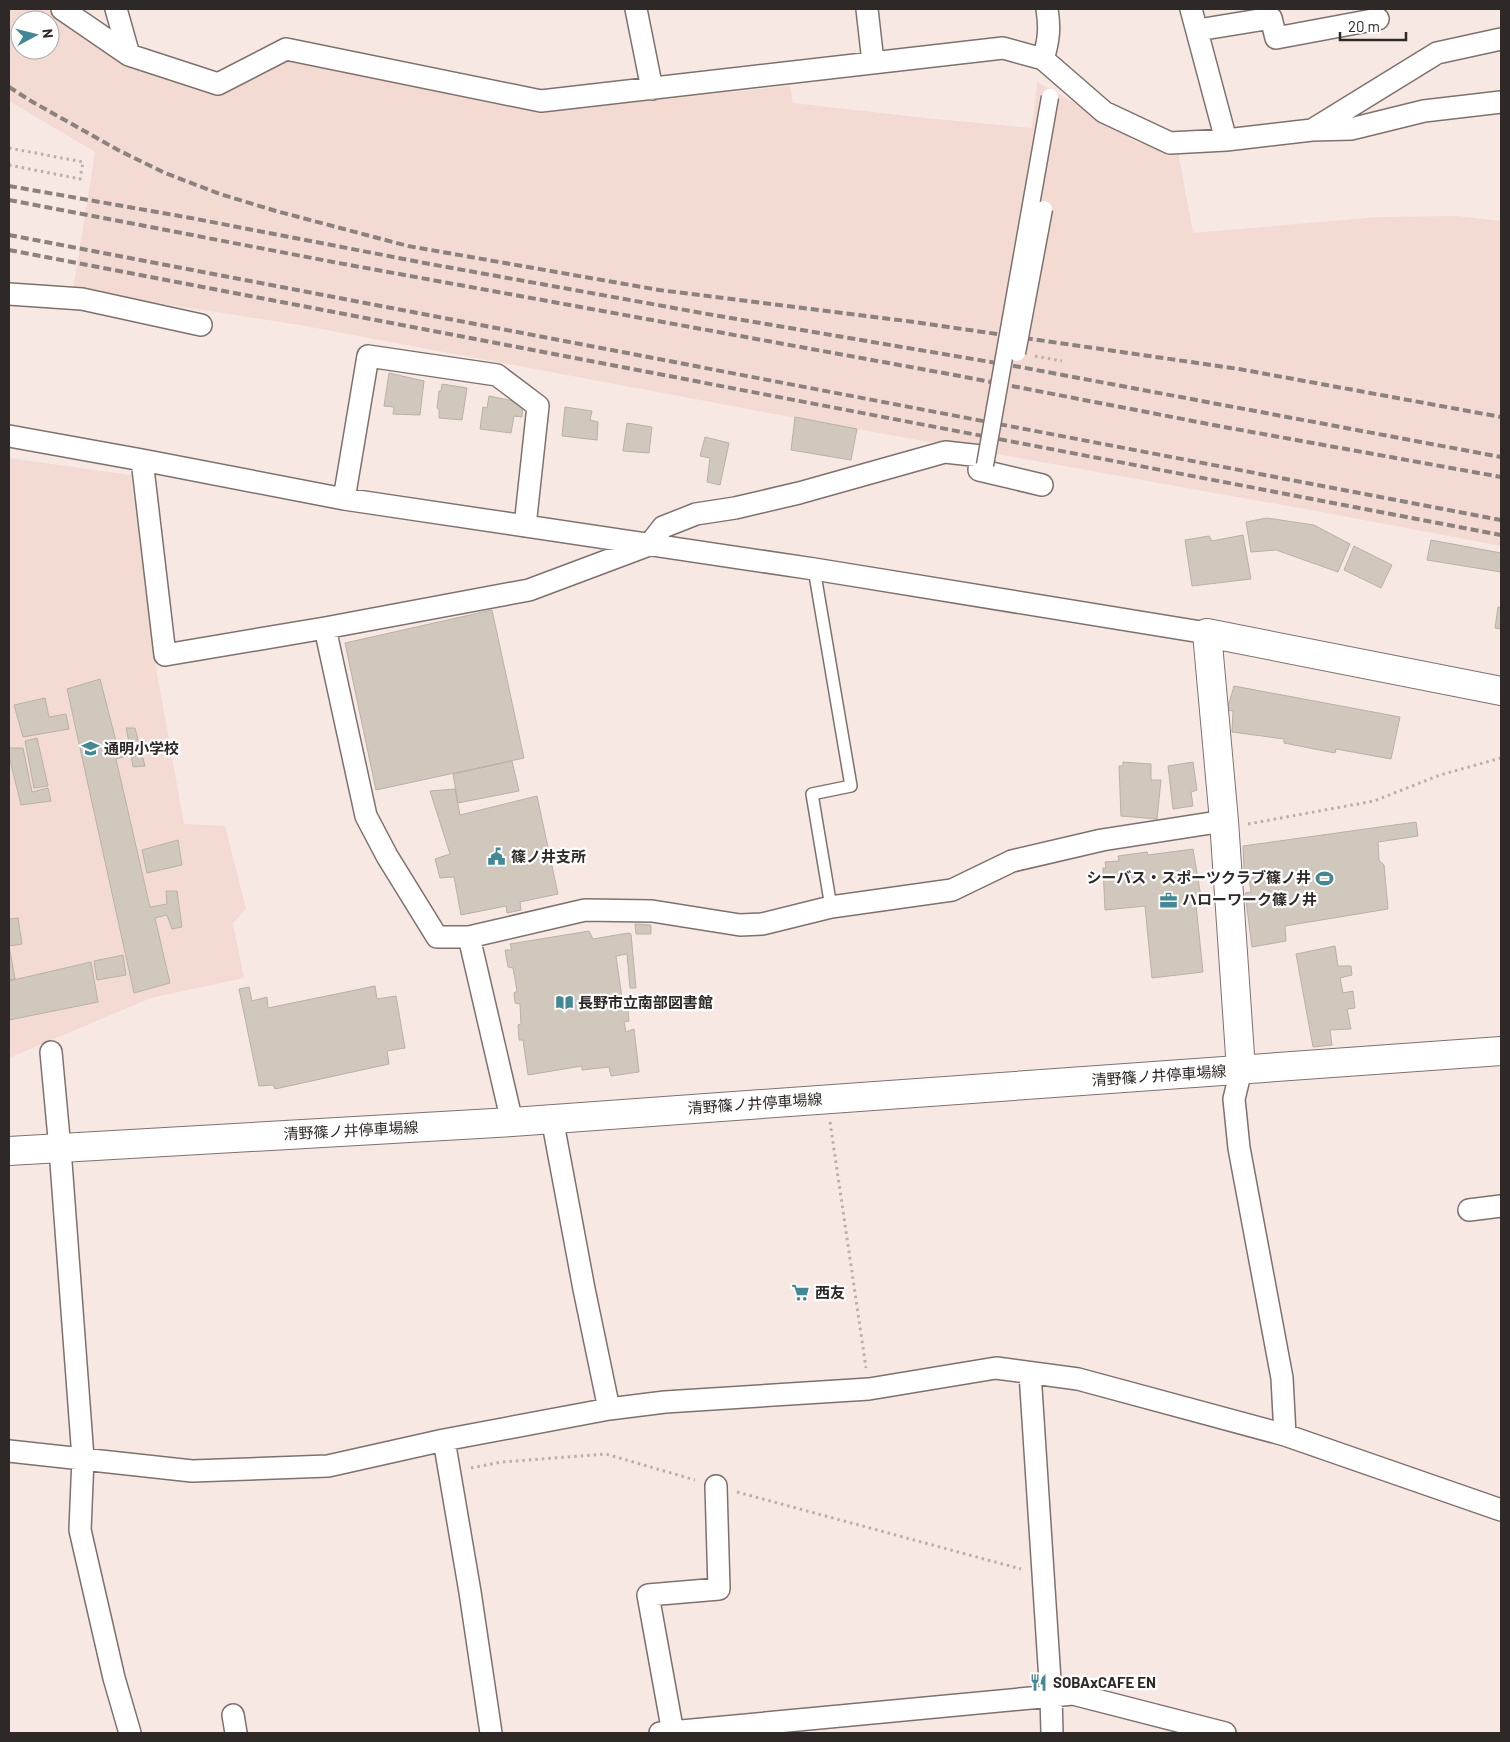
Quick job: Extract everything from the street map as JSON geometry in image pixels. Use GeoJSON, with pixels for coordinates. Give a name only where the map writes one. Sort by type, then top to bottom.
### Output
{"type":"FeatureCollection","features":[{"type":"Feature","properties":{"kind":"main road"},"geometry":{"type":"LineString","coordinates":[[1241,1070],[1225,824],[1207,633],[1501,691]]}},
{"type":"Feature","properties":{"kind":"main road","name":"清野篠ノ井停車場線"},"geometry":{"type":"LineString","coordinates":[[9,1151],[512,1122],[1501,1051]]}},
{"type":"Feature","properties":{"kind":"street"},"geometry":{"type":"LineString","coordinates":[[62,9],[129,55],[218,84],[286,49],[541,101],[1003,48],[1043,59],[1104,112],[1170,143],[1226,140],[1312,130],[1351,129],[1424,111],[1501,102]]}},
{"type":"Feature","properties":{"kind":"street"},"geometry":{"type":"LineString","coordinates":[[116,9],[129,55]]}},
{"type":"Feature","properties":{"kind":"street"},"geometry":{"type":"LineString","coordinates":[[636,9],[652,89]]}},
{"type":"Feature","properties":{"kind":"street"},"geometry":{"type":"LineString","coordinates":[[868,9],[873,62]]}},
{"type":"Feature","properties":{"kind":"street"},"geometry":{"type":"LineString","coordinates":[[1043,59],[1048,43],[1050,25],[1047,9]]}},
{"type":"Feature","properties":{"kind":"street"},"geometry":{"type":"LineString","coordinates":[[1191,9],[1226,140]]}},
{"type":"Feature","properties":{"kind":"street"},"geometry":{"type":"LineString","coordinates":[[1198,30],[1271,18],[1276,38],[1378,19]]}},
{"type":"Feature","properties":{"kind":"street"},"geometry":{"type":"LineString","coordinates":[[1312,130],[1437,53],[1501,39]]}},
{"type":"Feature","properties":{"kind":"street"},"geometry":{"type":"LineString","coordinates":[[985,465],[1050,98]]}},
{"type":"Feature","properties":{"kind":"street"},"geometry":{"type":"LineString","coordinates":[[1017,353],[1044,209]]}},
{"type":"Feature","properties":{"kind":"street"},"geometry":{"type":"LineString","coordinates":[[9,294],[82,299],[201,325]]}},
{"type":"Feature","properties":{"kind":"street"},"geometry":{"type":"LineString","coordinates":[[344,499],[368,356],[497,376],[538,406],[525,526]]}},
{"type":"Feature","properties":{"kind":"street"},"geometry":{"type":"LineString","coordinates":[[9,436],[344,499],[814,570],[1207,633]]}},
{"type":"Feature","properties":{"kind":"street"},"geometry":{"type":"LineString","coordinates":[[142,460],[165,655],[325,628],[529,590],[649,545],[663,527],[696,514],[735,508],[799,493],[945,452],[981,456],[979,470],[1042,485]]}},
{"type":"Feature","properties":{"kind":"street"},"geometry":{"type":"LineString","coordinates":[[325,628],[366,816],[387,856],[437,937],[469,937],[585,910],[652,910],[740,925],[762,924],[832,907],[952,890],[1012,861],[1102,840],[1225,824]]}},
{"type":"Feature","properties":{"kind":"street"},"geometry":{"type":"LineString","coordinates":[[469,937],[512,1122]]}},
{"type":"Feature","properties":{"kind":"street"},"geometry":{"type":"LineString","coordinates":[[51,1052],[84,1458],[80,1530],[100,1620],[130,1733]]}},
{"type":"Feature","properties":{"kind":"street"},"geometry":{"type":"LineString","coordinates":[[1241,1070],[1234,1099],[1239,1148],[1282,1378],[1285,1434]]}},
{"type":"Feature","properties":{"kind":"street"},"geometry":{"type":"LineString","coordinates":[[552,1118],[609,1409]]}},
{"type":"Feature","properties":{"kind":"street"},"geometry":{"type":"LineString","coordinates":[[1469,1210],[1501,1206]]}},
{"type":"Feature","properties":{"kind":"street"},"geometry":{"type":"LineString","coordinates":[[9,1451],[192,1471],[328,1466],[444,1440],[609,1409],[664,1402],[869,1389],[996,1368],[1078,1379],[1285,1434],[1501,1510]]}},
{"type":"Feature","properties":{"kind":"street"},"geometry":{"type":"LineString","coordinates":[[1030,1373],[1052,1733]]}},
{"type":"Feature","properties":{"kind":"street"},"geometry":{"type":"LineString","coordinates":[[444,1440],[470,1592],[491,1733]]}},
{"type":"Feature","properties":{"kind":"street"},"geometry":{"type":"LineString","coordinates":[[716,1486],[719,1589],[648,1595],[668,1733],[1073,1694],[1225,1733]]}},
{"type":"Feature","properties":{"kind":"lane"},"geometry":{"type":"LineString","coordinates":[[814,570],[851,786],[812,794],[832,907]]}},
{"type":"Feature","properties":{"kind":"path"},"geometry":{"type":"LineString","coordinates":[[9,148],[83,162],[80,179],[9,165]]}},
{"type":"Feature","properties":{"kind":"path"},"geometry":{"type":"LineString","coordinates":[[1017,353],[1062,361]]}},
{"type":"Feature","properties":{"kind":"path"},"geometry":{"type":"LineString","coordinates":[[1225,824],[1374,800],[1440,775],[1501,758]]}},
{"type":"Feature","properties":{"kind":"path"},"geometry":{"type":"LineString","coordinates":[[826,1099],[869,1389]]}},
{"type":"Feature","properties":{"kind":"path"},"geometry":{"type":"LineString","coordinates":[[450,1472],[502,1462],[606,1454],[1043,1575]]}},
{"type":"Feature","properties":{"kind":"shaded area"},"geometry":{"type":"Polygon","coordinates":[[[9,9],[47,10],[10,10],[10,60],[60,60],[60,18],[107,50],[129,55],[193,87],[230,91],[288,59],[442,90],[531,111],[790,86],[793,103],[1032,128],[1037,82],[1093,113],[1136,142],[1178,151],[1193,233],[1378,217],[1457,216],[1501,221],[1501,546],[817,422],[300,325],[73,290],[95,152],[9,101],[9,9]]]}},
{"type":"Feature","properties":{"kind":"shaded area","name":"通明小学校"},"geometry":{"type":"Polygon","coordinates":[[[9,458],[131,475],[157,673],[184,824],[225,826],[246,909],[233,923],[244,978],[151,998],[9,1058],[9,458]]]}},
{"type":"Feature","properties":{"kind":"building"},"geometry":{"type":"Polygon","coordinates":[[[389,373],[424,381],[420,415],[393,414],[394,407],[384,406],[389,373]]]}},
{"type":"Feature","properties":{"kind":"building"},"geometry":{"type":"Polygon","coordinates":[[[442,384],[467,388],[462,420],[439,418],[439,409],[437,408],[439,391],[441,391],[442,384]]]}},
{"type":"Feature","properties":{"kind":"building"},"geometry":{"type":"Polygon","coordinates":[[[489,396],[523,403],[522,417],[514,416],[511,433],[480,429],[483,407],[487,408],[489,396]]]}},
{"type":"Feature","properties":{"kind":"building"},"geometry":{"type":"Polygon","coordinates":[[[565,407],[592,411],[590,420],[598,422],[597,440],[562,436],[565,407]]]}},
{"type":"Feature","properties":{"kind":"building"},"geometry":{"type":"Polygon","coordinates":[[[795,417],[857,429],[851,460],[791,450],[795,417]]]}},
{"type":"Feature","properties":{"kind":"building"},"geometry":{"type":"Polygon","coordinates":[[[627,423],[652,427],[649,453],[623,451],[627,423]]]}},
{"type":"Feature","properties":{"kind":"building"},"geometry":{"type":"Polygon","coordinates":[[[705,437],[729,443],[720,485],[707,482],[710,458],[700,456],[705,437]]]}},
{"type":"Feature","properties":{"kind":"building"},"geometry":{"type":"Polygon","coordinates":[[[1267,518],[1314,525],[1350,544],[1338,572],[1276,550],[1251,552],[1246,522],[1267,518]]]}},
{"type":"Feature","properties":{"kind":"building"},"geometry":{"type":"Polygon","coordinates":[[[1243,535],[1251,579],[1192,586],[1185,540],[1209,536],[1212,541],[1243,535]]]}},
{"type":"Feature","properties":{"kind":"building"},"geometry":{"type":"Polygon","coordinates":[[[1431,540],[1501,553],[1501,572],[1427,560],[1431,540]]]}},
{"type":"Feature","properties":{"kind":"building"},"geometry":{"type":"Polygon","coordinates":[[[1354,546],[1392,565],[1381,588],[1344,570],[1354,546]]]}},
{"type":"Feature","properties":{"kind":"building"},"geometry":{"type":"Polygon","coordinates":[[[1498,607],[1501,608],[1501,629],[1495,628],[1498,607]]]}},
{"type":"Feature","properties":{"kind":"building"},"geometry":{"type":"Polygon","coordinates":[[[492,610],[524,758],[376,790],[345,643],[492,610]]]}},
{"type":"Feature","properties":{"kind":"building"},"geometry":{"type":"Polygon","coordinates":[[[100,679],[117,745],[129,742],[126,728],[135,728],[145,766],[133,767],[131,755],[116,759],[150,907],[167,904],[166,891],[177,891],[182,927],[172,929],[167,915],[155,918],[170,983],[134,993],[67,689],[100,679]]]}},
{"type":"Feature","properties":{"kind":"building"},"geometry":{"type":"Polygon","coordinates":[[[1234,686],[1400,717],[1391,759],[1336,749],[1335,753],[1284,743],[1284,739],[1232,732],[1233,711],[1227,710],[1234,686]]]}},
{"type":"Feature","properties":{"kind":"building"},"geometry":{"type":"Polygon","coordinates":[[[45,698],[49,717],[66,714],[69,729],[23,737],[14,705],[45,698]]]}},
{"type":"Feature","properties":{"kind":"building"},"geometry":{"type":"Polygon","coordinates":[[[37,738],[48,786],[34,788],[25,741],[37,738]]]}},
{"type":"Feature","properties":{"kind":"building"},"geometry":{"type":"Polygon","coordinates":[[[9,748],[23,748],[32,792],[48,788],[51,801],[21,805],[9,756],[9,748]]]}},
{"type":"Feature","properties":{"kind":"building"},"geometry":{"type":"Polygon","coordinates":[[[512,761],[519,791],[458,803],[453,774],[512,761]]]}},
{"type":"Feature","properties":{"kind":"building"},"geometry":{"type":"Polygon","coordinates":[[[1123,762],[1151,764],[1151,780],[1161,780],[1157,819],[1121,816],[1119,766],[1123,766],[1123,762]]]}},
{"type":"Feature","properties":{"kind":"building"},"geometry":{"type":"Polygon","coordinates":[[[1193,762],[1197,790],[1191,792],[1193,806],[1173,809],[1168,766],[1193,762]]]}},
{"type":"Feature","properties":{"kind":"building"},"geometry":{"type":"Polygon","coordinates":[[[455,789],[460,815],[537,796],[558,894],[520,902],[521,910],[507,913],[506,906],[461,915],[454,877],[440,878],[435,859],[450,854],[430,791],[455,789]]]}},
{"type":"Feature","properties":{"kind":"building"},"geometry":{"type":"Polygon","coordinates":[[[1416,822],[1418,836],[1378,842],[1379,860],[1384,865],[1388,909],[1285,926],[1286,941],[1252,947],[1245,893],[1251,892],[1248,871],[1244,870],[1243,846],[1416,822]]]}},
{"type":"Feature","properties":{"kind":"building"},"geometry":{"type":"Polygon","coordinates":[[[178,840],[182,865],[147,873],[142,850],[178,840]]]}},
{"type":"Feature","properties":{"kind":"building"},"geometry":{"type":"Polygon","coordinates":[[[1193,849],[1202,903],[1196,905],[1203,972],[1152,978],[1145,906],[1105,910],[1103,868],[1106,868],[1105,862],[1119,861],[1118,856],[1147,852],[1148,855],[1193,849]]]}},
{"type":"Feature","properties":{"kind":"building"},"geometry":{"type":"Polygon","coordinates":[[[18,918],[22,944],[9,946],[9,919],[18,918]]]}},
{"type":"Feature","properties":{"kind":"building"},"geometry":{"type":"Polygon","coordinates":[[[635,924],[651,925],[651,934],[636,934],[635,924]]]}},
{"type":"Feature","properties":{"kind":"building"},"geometry":{"type":"Polygon","coordinates":[[[589,931],[593,939],[631,934],[636,988],[630,988],[627,954],[616,956],[622,998],[635,997],[636,1008],[628,1011],[629,1021],[624,1022],[626,1032],[634,1029],[639,1072],[611,1076],[609,1067],[582,1070],[582,1066],[528,1075],[523,1040],[519,1040],[518,1025],[521,1024],[520,1004],[515,1003],[514,993],[517,991],[513,968],[508,967],[505,950],[512,950],[510,944],[589,931]]]}},
{"type":"Feature","properties":{"kind":"building"},"geometry":{"type":"Polygon","coordinates":[[[9,946],[15,979],[9,980],[9,946]]]}},
{"type":"Feature","properties":{"kind":"building"},"geometry":{"type":"Polygon","coordinates":[[[1335,946],[1338,966],[1351,966],[1352,975],[1340,978],[1343,993],[1353,991],[1355,1008],[1347,1009],[1351,1029],[1330,1030],[1332,1045],[1313,1047],[1296,954],[1335,946]]]}},
{"type":"Feature","properties":{"kind":"building"},"geometry":{"type":"Polygon","coordinates":[[[123,955],[126,975],[97,980],[94,961],[123,955]]]}},
{"type":"Feature","properties":{"kind":"building"},"geometry":{"type":"Polygon","coordinates":[[[91,962],[98,1002],[9,1020],[9,981],[91,962]]]}},
{"type":"Feature","properties":{"kind":"building"},"geometry":{"type":"Polygon","coordinates":[[[375,986],[377,999],[396,996],[405,1048],[387,1051],[389,1064],[275,1089],[273,1085],[259,1086],[239,989],[249,987],[252,1001],[267,997],[268,1008],[375,986]]]}},
{"type":"Feature","properties":{"kind":"railway"},"geometry":{"type":"LineString","coordinates":[[9,87],[118,150],[165,173],[220,194],[276,211],[408,246],[659,290],[907,321],[1239,369],[1501,417]]}},
{"type":"Feature","properties":{"kind":"railway"},"geometry":{"type":"LineString","coordinates":[[9,186],[713,315],[1020,367],[1501,457]]}},
{"type":"Feature","properties":{"kind":"railway"},"geometry":{"type":"LineString","coordinates":[[9,200],[333,262],[1501,477]]}},
{"type":"Feature","properties":{"kind":"railway"},"geometry":{"type":"LineString","coordinates":[[9,235],[1501,520]]}},
{"type":"Feature","properties":{"kind":"railway"},"geometry":{"type":"LineString","coordinates":[[9,250],[1501,535]]}},
{"type":"Feature","properties":{"kind":"place","name":"通明小学校"},"geometry":{"type":"Point","coordinates":[90,749]}},
{"type":"Feature","properties":{"kind":"place","name":"篠ノ井支所"},"geometry":{"type":"Point","coordinates":[497,857]}},
{"type":"Feature","properties":{"kind":"place","name":"シーバス・スポーツクラブ篠ノ井"},"geometry":{"type":"Point","coordinates":[1325,878]}},
{"type":"Feature","properties":{"kind":"place","name":"ハローワーク篠ノ井"},"geometry":{"type":"Point","coordinates":[1168,900]}},
{"type":"Feature","properties":{"kind":"place","name":"長野市立南部図書館"},"geometry":{"type":"Point","coordinates":[564,1003]}},
{"type":"Feature","properties":{"kind":"place","name":"西友"},"geometry":{"type":"Point","coordinates":[801,1293]}},
{"type":"Feature","properties":{"kind":"place","name":"SOBAxCAFE EN"},"geometry":{"type":"Point","coordinates":[1039,1683]}}]}
